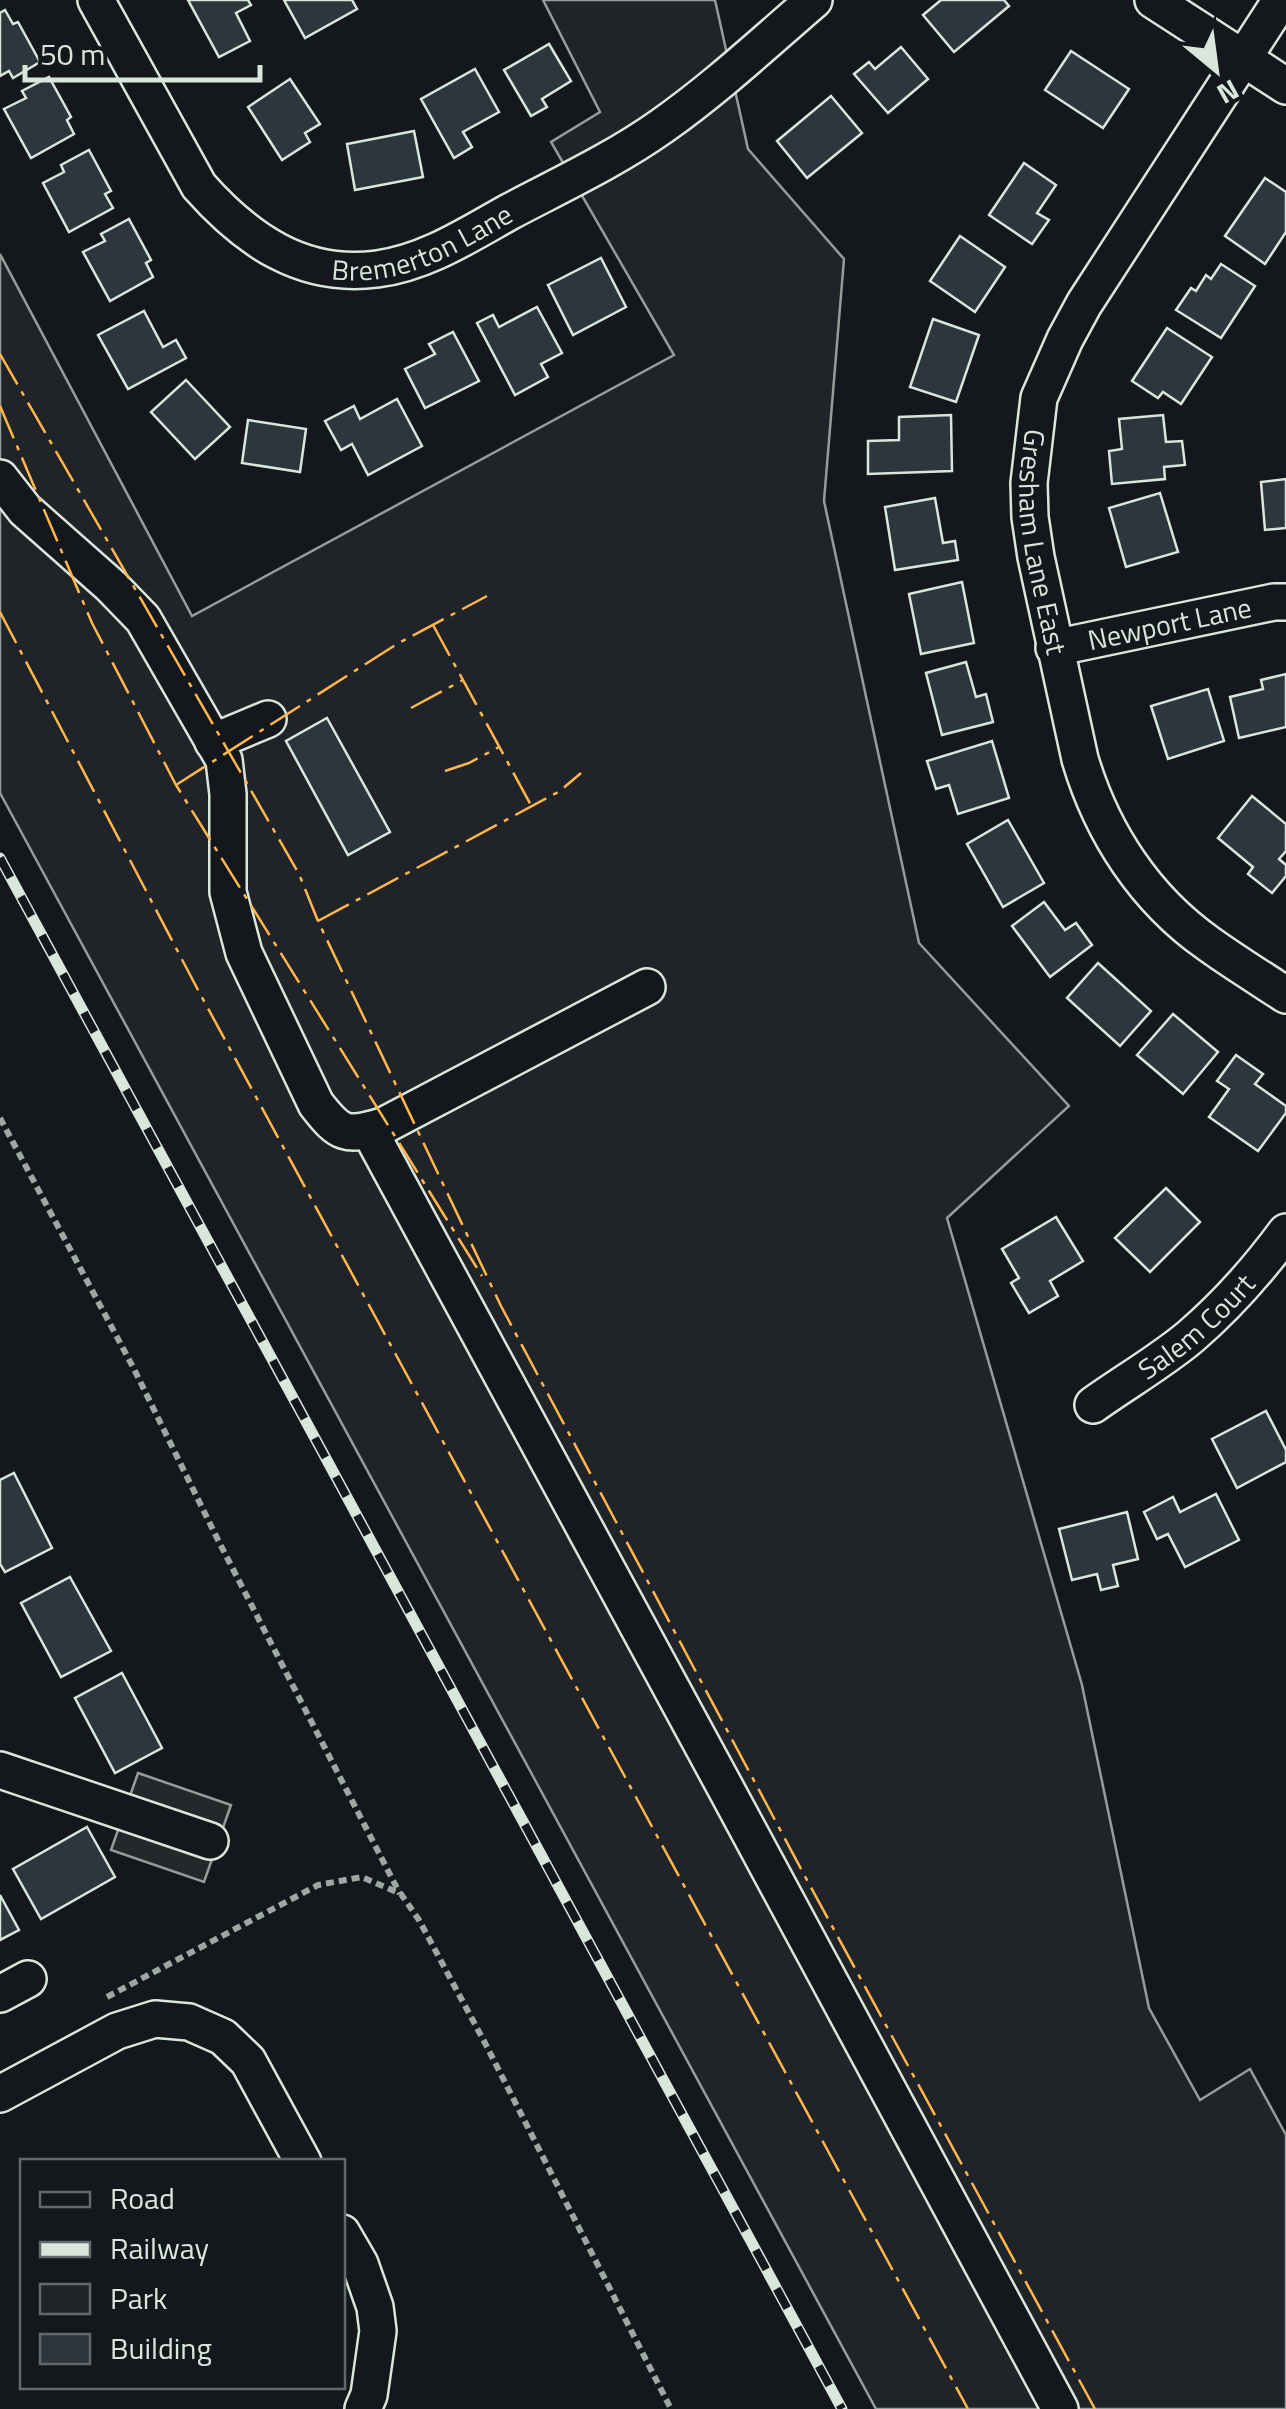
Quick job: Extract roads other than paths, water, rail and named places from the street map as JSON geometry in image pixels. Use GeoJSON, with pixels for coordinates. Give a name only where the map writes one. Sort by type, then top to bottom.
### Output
{"type":"FeatureCollection","features":[{"type":"Feature","properties":{"kind":"street","name":"Bremerton Lane"},"geometry":{"type":"LineString","coordinates":[[96,0],[199,186],[218,208],[272,250],[305,264],[344,270],[378,270],[437,251],[632,146],[712,89],[814,0]]}},
{"type":"Feature","properties":{"kind":"street"},"geometry":{"type":"LineString","coordinates":[[1153,0],[1286,86]]}},
{"type":"Feature","properties":{"kind":"street","name":"Gresham Lane East"},"geometry":{"type":"LineString","coordinates":[[1281,0],[1065,339],[1039,398],[1029,483],[1030,517],[1054,648],[1086,781],[1111,836],[1152,893],[1195,934],[1286,995]]}},
{"type":"Feature","properties":{"kind":"street"},"geometry":{"type":"LineString","coordinates":[[0,478],[25,510],[143,619],[224,760],[228,892],[244,952],[316,1104],[333,1126],[356,1134],[383,1126],[648,987]]}},
{"type":"Feature","properties":{"kind":"street","name":"Newport Lane"},"geometry":{"type":"LineString","coordinates":[[1054,648],[1286,602]]}},
{"type":"Feature","properties":{"kind":"street"},"geometry":{"type":"LineString","coordinates":[[214,742],[268,719]]}},
{"type":"Feature","properties":{"kind":"street"},"geometry":{"type":"LineString","coordinates":[[370,1130],[1060,2409]]}},
{"type":"Feature","properties":{"kind":"street","name":"Salem Court"},"geometry":{"type":"LineString","coordinates":[[1093,1405],[1188,1338],[1218,1311],[1286,1232]]}},
{"type":"Feature","properties":{"kind":"street"},"geometry":{"type":"LineString","coordinates":[[0,1770],[210,1841]]}},
{"type":"Feature","properties":{"kind":"street"},"geometry":{"type":"LineString","coordinates":[[0,2094],[117,2031],[155,2019],[189,2022],[223,2037],[248,2061],[301,2159]]}},
{"type":"Feature","properties":{"kind":"street"},"geometry":{"type":"LineString","coordinates":[[345,2239],[370,2288],[377,2319],[376,2347],[364,2409]]}},
{"type":"Feature","properties":{"kind":"railway"},"geometry":{"type":"LineString","coordinates":[[0,858],[842,2409]]}}]}
